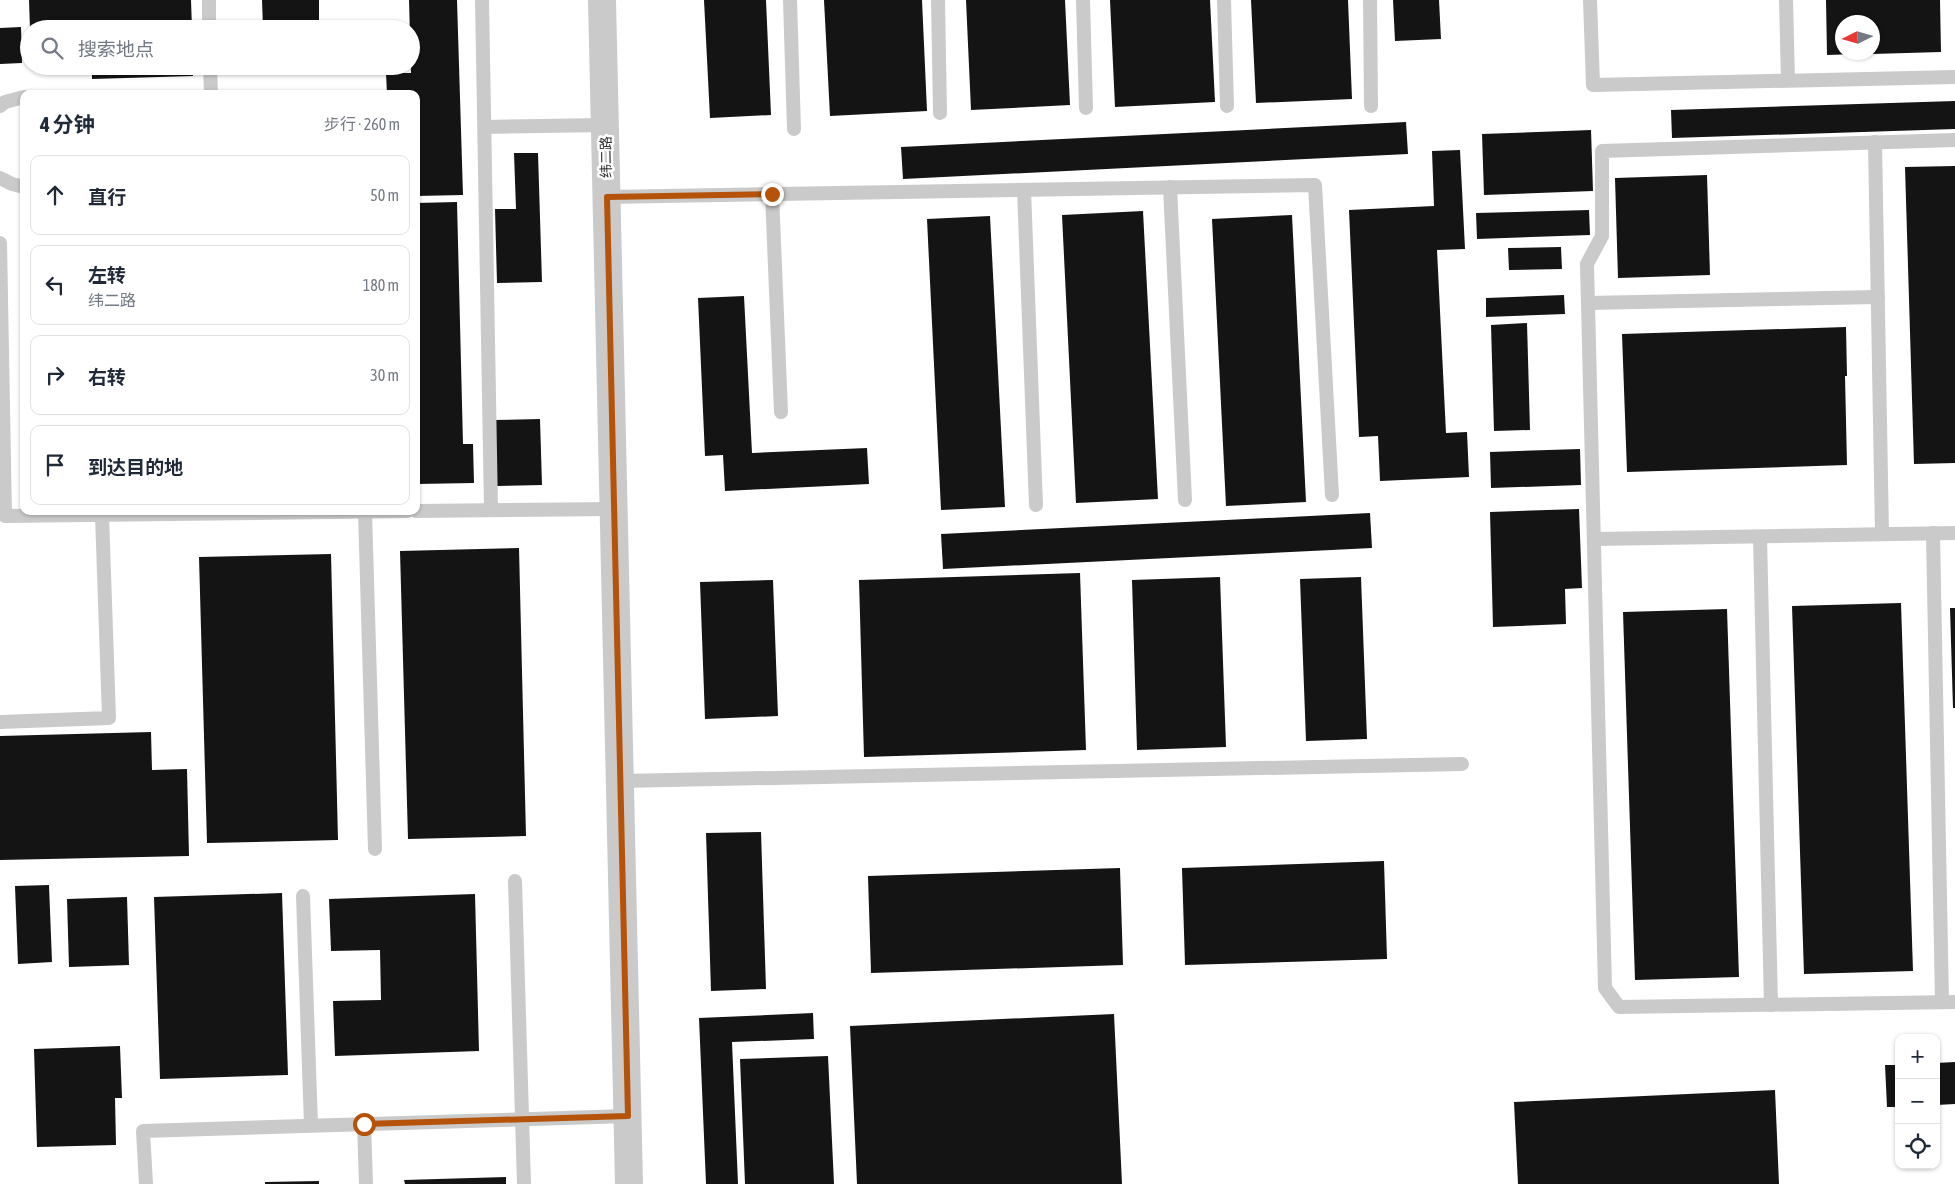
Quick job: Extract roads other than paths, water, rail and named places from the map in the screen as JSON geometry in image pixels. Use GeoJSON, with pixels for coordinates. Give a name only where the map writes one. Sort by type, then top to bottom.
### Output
{"type":"FeatureCollection","features":[{"type":"Feature","properties":{"kind":"street","name":"纬二路"},"geometry":{"type":"LineString","coordinates":[[602,0],[629,1184]]}},
{"type":"Feature","properties":{"kind":"lane"},"geometry":{"type":"LineString","coordinates":[[209,0],[210,20]]}},
{"type":"Feature","properties":{"kind":"lane"},"geometry":{"type":"LineString","coordinates":[[482,0],[491,510]]}},
{"type":"Feature","properties":{"kind":"lane"},"geometry":{"type":"LineString","coordinates":[[790,0],[794,129]]}},
{"type":"Feature","properties":{"kind":"lane"},"geometry":{"type":"LineString","coordinates":[[938,0],[940,113]]}},
{"type":"Feature","properties":{"kind":"lane"},"geometry":{"type":"LineString","coordinates":[[1083,0],[1086,108]]}},
{"type":"Feature","properties":{"kind":"lane"},"geometry":{"type":"LineString","coordinates":[[1224,0],[1227,106]]}},
{"type":"Feature","properties":{"kind":"lane"},"geometry":{"type":"LineString","coordinates":[[1370,0],[1371,106]]}},
{"type":"Feature","properties":{"kind":"lane"},"geometry":{"type":"LineString","coordinates":[[1590,0],[1593,85],[1955,77]]}},
{"type":"Feature","properties":{"kind":"lane"},"geometry":{"type":"LineString","coordinates":[[1786,0],[1788,80]]}},
{"type":"Feature","properties":{"kind":"lane"},"geometry":{"type":"LineString","coordinates":[[210,75],[211,90]]}},
{"type":"Feature","properties":{"kind":"lane"},"geometry":{"type":"LineString","coordinates":[[0,106],[5,102],[20,98]]}},
{"type":"Feature","properties":{"kind":"lane"},"geometry":{"type":"LineString","coordinates":[[485,127],[605,125]]}},
{"type":"Feature","properties":{"kind":"lane"},"geometry":{"type":"LineString","coordinates":[[1933,533],[1949,1002],[1619,1007],[1605,988],[1587,264],[1602,236],[1602,151],[1955,140]]}},
{"type":"Feature","properties":{"kind":"lane"},"geometry":{"type":"LineString","coordinates":[[1875,142],[1882,534]]}},
{"type":"Feature","properties":{"kind":"lane"},"geometry":{"type":"LineString","coordinates":[[0,178],[12,184],[20,185]]}},
{"type":"Feature","properties":{"kind":"lane"},"geometry":{"type":"LineString","coordinates":[[607,197],[1315,185],[1332,495]]}},
{"type":"Feature","properties":{"kind":"lane"},"geometry":{"type":"LineString","coordinates":[[1170,187],[1185,500]]}},
{"type":"Feature","properties":{"kind":"lane"},"geometry":{"type":"LineString","coordinates":[[1024,190],[1036,505]]}},
{"type":"Feature","properties":{"kind":"lane"},"geometry":{"type":"LineString","coordinates":[[772,194],[781,412]]}},
{"type":"Feature","properties":{"kind":"lane"},"geometry":{"type":"LineString","coordinates":[[0,243],[5,516],[102,515],[108,718],[0,722]]}},
{"type":"Feature","properties":{"kind":"lane"},"geometry":{"type":"LineString","coordinates":[[1588,303],[1878,298]]}},
{"type":"Feature","properties":{"kind":"lane"},"geometry":{"type":"LineString","coordinates":[[420,511],[614,509]]}},
{"type":"Feature","properties":{"kind":"lane"},"geometry":{"type":"LineString","coordinates":[[365,515],[375,849]]}},
{"type":"Feature","properties":{"kind":"lane"},"geometry":{"type":"LineString","coordinates":[[1594,540],[1955,533]]}},
{"type":"Feature","properties":{"kind":"lane"},"geometry":{"type":"LineString","coordinates":[[1760,537],[1771,1005]]}},
{"type":"Feature","properties":{"kind":"lane"},"geometry":{"type":"LineString","coordinates":[[621,781],[1462,764]]}},
{"type":"Feature","properties":{"kind":"lane"},"geometry":{"type":"LineString","coordinates":[[515,881],[524,1184]]}},
{"type":"Feature","properties":{"kind":"lane"},"geometry":{"type":"LineString","coordinates":[[302,896],[311,1126]]}},
{"type":"Feature","properties":{"kind":"lane"},"geometry":{"type":"LineString","coordinates":[[146,1184],[144,1131],[628,1116]]}},
{"type":"Feature","properties":{"kind":"lane"},"geometry":{"type":"LineString","coordinates":[[364,1124],[366,1184]]}}]}
